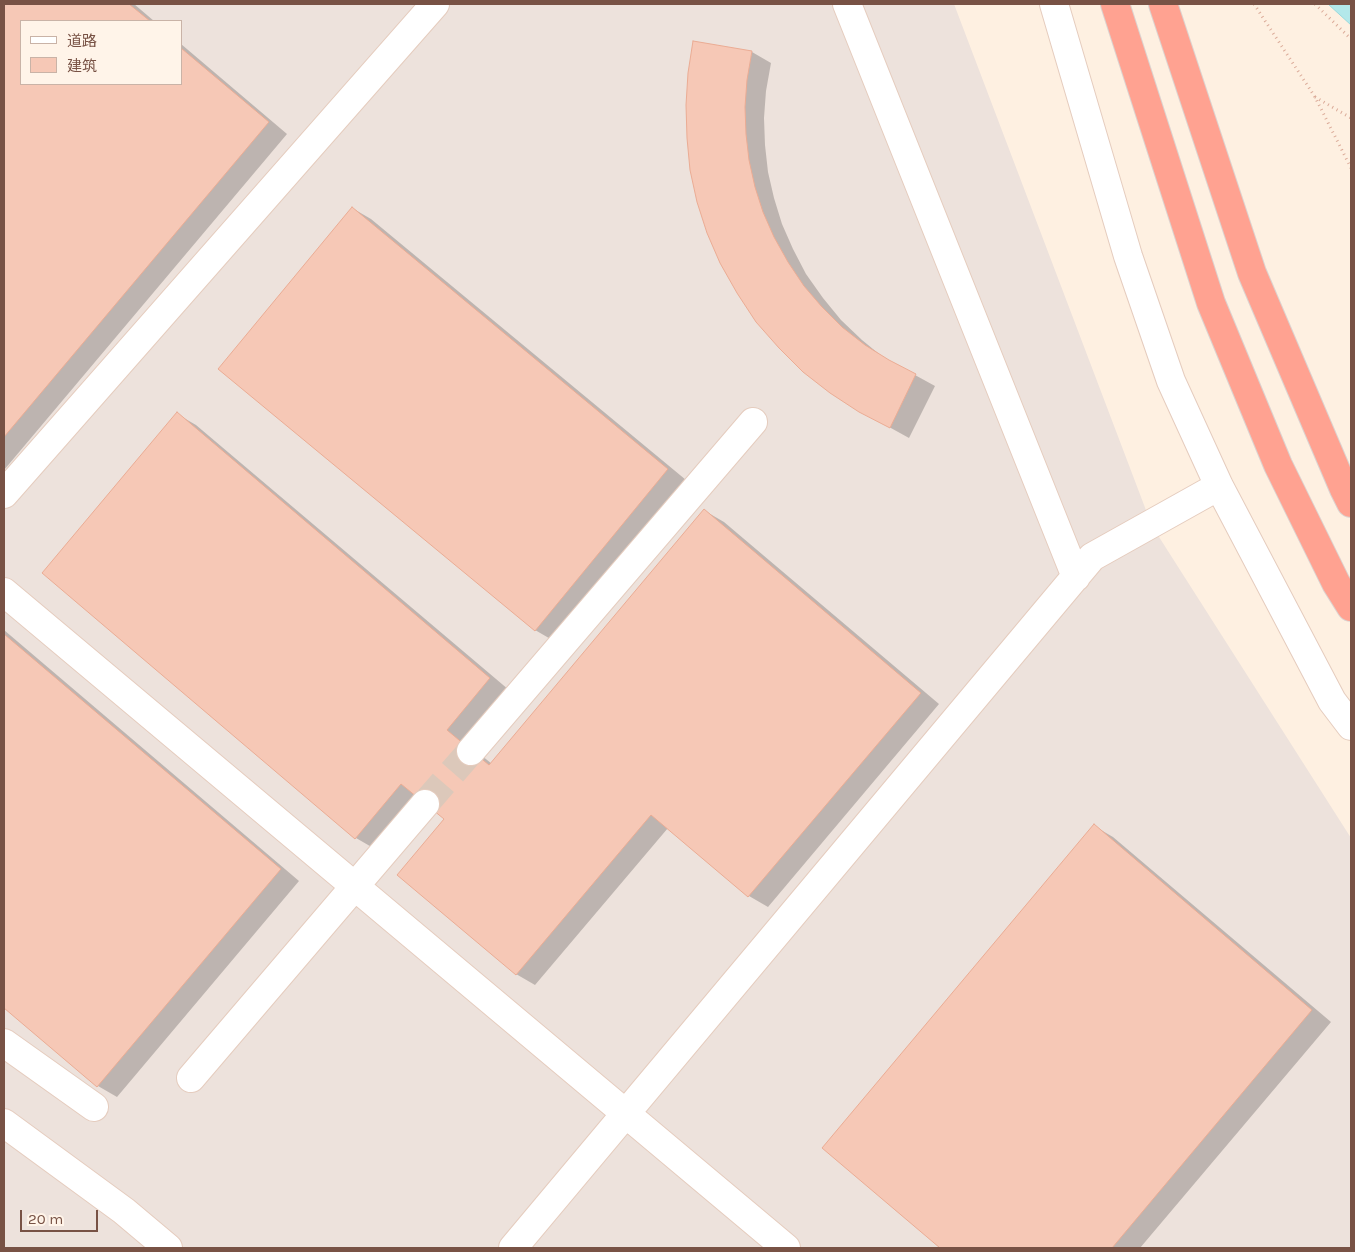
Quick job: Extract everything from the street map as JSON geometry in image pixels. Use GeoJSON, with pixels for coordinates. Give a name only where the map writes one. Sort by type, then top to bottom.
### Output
{"type":"FeatureCollection","features":[{"type":"Feature","properties":{"kind":"highway"},"geometry":{"type":"LineString","coordinates":[[1115,4],[1211,303],[1278,465],[1336,583],[1351,607]]}},
{"type":"Feature","properties":{"kind":"highway"},"geometry":{"type":"LineString","coordinates":[[1163,4],[1252,273],[1351,503]]}},
{"type":"Feature","properties":{"kind":"street"},"geometry":{"type":"LineString","coordinates":[[4,494],[435,4]]}},
{"type":"Feature","properties":{"kind":"street"},"geometry":{"type":"LineString","coordinates":[[847,4],[1076,578]]}},
{"type":"Feature","properties":{"kind":"street"},"geometry":{"type":"LineString","coordinates":[[1054,4],[1128,256],[1171,381],[1219,486],[1332,701],[1351,726]]}},
{"type":"Feature","properties":{"kind":"street"},"geometry":{"type":"LineString","coordinates":[[471,751],[753,422]]}},
{"type":"Feature","properties":{"kind":"street"},"geometry":{"type":"LineString","coordinates":[[513,1248],[1092,557],[1219,486]]}},
{"type":"Feature","properties":{"kind":"street"},"geometry":{"type":"LineString","coordinates":[[4,592],[786,1248]]}},
{"type":"Feature","properties":{"kind":"street"},"geometry":{"type":"LineString","coordinates":[[191,1078],[426,804]]}},
{"type":"Feature","properties":{"kind":"street"},"geometry":{"type":"LineString","coordinates":[[4,1043],[94,1107]]}},
{"type":"Feature","properties":{"kind":"street"},"geometry":{"type":"LineString","coordinates":[[4,1123],[124,1211],[168,1248]]}},
{"type":"Feature","properties":{"kind":"path"},"geometry":{"type":"LineString","coordinates":[[1254,4],[1315,97],[1351,168]]}},
{"type":"Feature","properties":{"kind":"path"},"geometry":{"type":"LineString","coordinates":[[1315,4],[1351,39]]}},
{"type":"Feature","properties":{"kind":"path"},"geometry":{"type":"LineString","coordinates":[[1315,97],[1351,118]]}},
{"type":"Feature","properties":{"kind":"shaded area"},"geometry":{"type":"Polygon","coordinates":[[[4,4],[954,4],[1152,526],[1351,838],[1351,1248],[4,1248],[4,4]]]}},
{"type":"Feature","properties":{"kind":"water"},"geometry":{"type":"Polygon","coordinates":[[[1328,4],[1351,4],[1351,25],[1328,4]]]}},
{"type":"Feature","properties":{"kind":"building"},"geometry":{"type":"Polygon","coordinates":[[[4,4],[129,4],[149,20],[20,20],[20,85],[182,85],[182,49],[269,122],[4,437],[4,4]]]}},
{"type":"Feature","properties":{"kind":"building"},"geometry":{"type":"Polygon","coordinates":[[[693,41],[752,51],[745,107],[746,134],[749,160],[763,212],[788,262],[804,286],[822,307],[842,327],[865,345],[916,374],[890,428],[859,412],[803,372],[756,322],[720,263],[707,233],[697,202],[690,170],[686,105],[693,41]]]}},
{"type":"Feature","properties":{"kind":"building"},"geometry":{"type":"Polygon","coordinates":[[[352,207],[668,469],[535,631],[218,369],[352,207]]]}},
{"type":"Feature","properties":{"kind":"building"},"geometry":{"type":"Polygon","coordinates":[[[177,412],[490,678],[447,730],[489,765],[704,509],[921,693],[748,897],[651,815],[516,975],[397,875],[444,819],[401,784],[355,839],[42,573],[177,412]]]}},
{"type":"Feature","properties":{"kind":"building"},"geometry":{"type":"Polygon","coordinates":[[[4,634],[281,869],[97,1087],[4,1008],[4,634]]]}},
{"type":"Feature","properties":{"kind":"building"},"geometry":{"type":"Polygon","coordinates":[[[1094,824],[1312,1010],[1112,1248],[940,1248],[822,1148],[1094,824]]]}},
{"type":"Feature","properties":{"kind":"tunnel"},"geometry":{"type":"LineString","coordinates":[[425,804],[471,751]]}}]}
